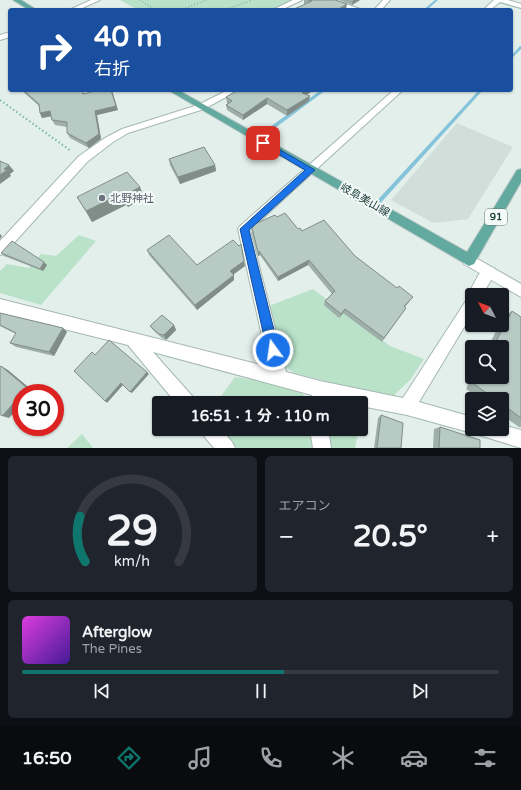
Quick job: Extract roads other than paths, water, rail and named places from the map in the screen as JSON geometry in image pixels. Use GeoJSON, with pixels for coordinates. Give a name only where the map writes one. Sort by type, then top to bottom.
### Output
{"type":"FeatureCollection","features":[{"type":"Feature","properties":{"kind":"main road"},"geometry":{"type":"LineString","coordinates":[[16,0],[30,8]]}},
{"type":"Feature","properties":{"kind":"main road","name":"岐阜美山線"},"geometry":{"type":"LineString","coordinates":[[175,92],[470,260]]}},
{"type":"Feature","properties":{"kind":"main road","name":"91"},"geometry":{"type":"LineString","coordinates":[[470,260],[521,173]]}},
{"type":"Feature","properties":{"kind":"street"},"geometry":{"type":"LineString","coordinates":[[77,8],[97,0]]}},
{"type":"Feature","properties":{"kind":"street"},"geometry":{"type":"LineString","coordinates":[[279,8],[299,0]]}},
{"type":"Feature","properties":{"kind":"street"},"geometry":{"type":"LineString","coordinates":[[327,0],[353,8]]}},
{"type":"Feature","properties":{"kind":"street"},"geometry":{"type":"LineString","coordinates":[[379,8],[387,0]]}},
{"type":"Feature","properties":{"kind":"street"},"geometry":{"type":"LineString","coordinates":[[488,8],[498,0]]}},
{"type":"Feature","properties":{"kind":"street"},"geometry":{"type":"LineString","coordinates":[[501,0],[521,6]]}},
{"type":"Feature","properties":{"kind":"street"},"geometry":{"type":"LineString","coordinates":[[0,250],[83,159],[108,140],[125,131],[201,107],[231,92]]}},
{"type":"Feature","properties":{"kind":"street"},"geometry":{"type":"LineString","coordinates":[[279,377],[244,229],[396,92]]}},
{"type":"Feature","properties":{"kind":"street"},"geometry":{"type":"LineString","coordinates":[[470,260],[521,291]]}},
{"type":"Feature","properties":{"kind":"street"},"geometry":{"type":"LineString","coordinates":[[479,288],[489,272]]}},
{"type":"Feature","properties":{"kind":"street"},"geometry":{"type":"LineString","coordinates":[[0,306],[279,377],[319,396]]}},
{"type":"Feature","properties":{"kind":"street"},"geometry":{"type":"LineString","coordinates":[[407,407],[465,312]]}},
{"type":"Feature","properties":{"kind":"street"},"geometry":{"type":"LineString","coordinates":[[133,340],[181,396]]}},
{"type":"Feature","properties":{"kind":"street"},"geometry":{"type":"LineString","coordinates":[[368,402],[407,407],[465,423]]}},
{"type":"Feature","properties":{"kind":"street"},"geometry":{"type":"LineString","coordinates":[[215,436],[226,448]]}},
{"type":"Feature","properties":{"kind":"street"},"geometry":{"type":"LineString","coordinates":[[320,436],[322,448]]}},
{"type":"Feature","properties":{"kind":"street"},"geometry":{"type":"LineString","coordinates":[[509,436],[521,439]]}},
{"type":"Feature","properties":{"kind":"waterway"},"geometry":{"type":"LineString","coordinates":[[427,8],[437,0]]}},
{"type":"Feature","properties":{"kind":"waterway"},"geometry":{"type":"LineString","coordinates":[[498,0],[497,1],[521,8]]}},
{"type":"Feature","properties":{"kind":"waterway"},"geometry":{"type":"LineString","coordinates":[[513,56],[521,47]]}},
{"type":"Feature","properties":{"kind":"waterway"},"geometry":{"type":"LineString","coordinates":[[265,133],[321,92]]}},
{"type":"Feature","properties":{"kind":"waterway"},"geometry":{"type":"LineString","coordinates":[[375,206],[479,92]]}},
{"type":"Feature","properties":{"kind":"place","name":"北野神社"},"geometry":{"type":"Point","coordinates":[102,198]}}]}
